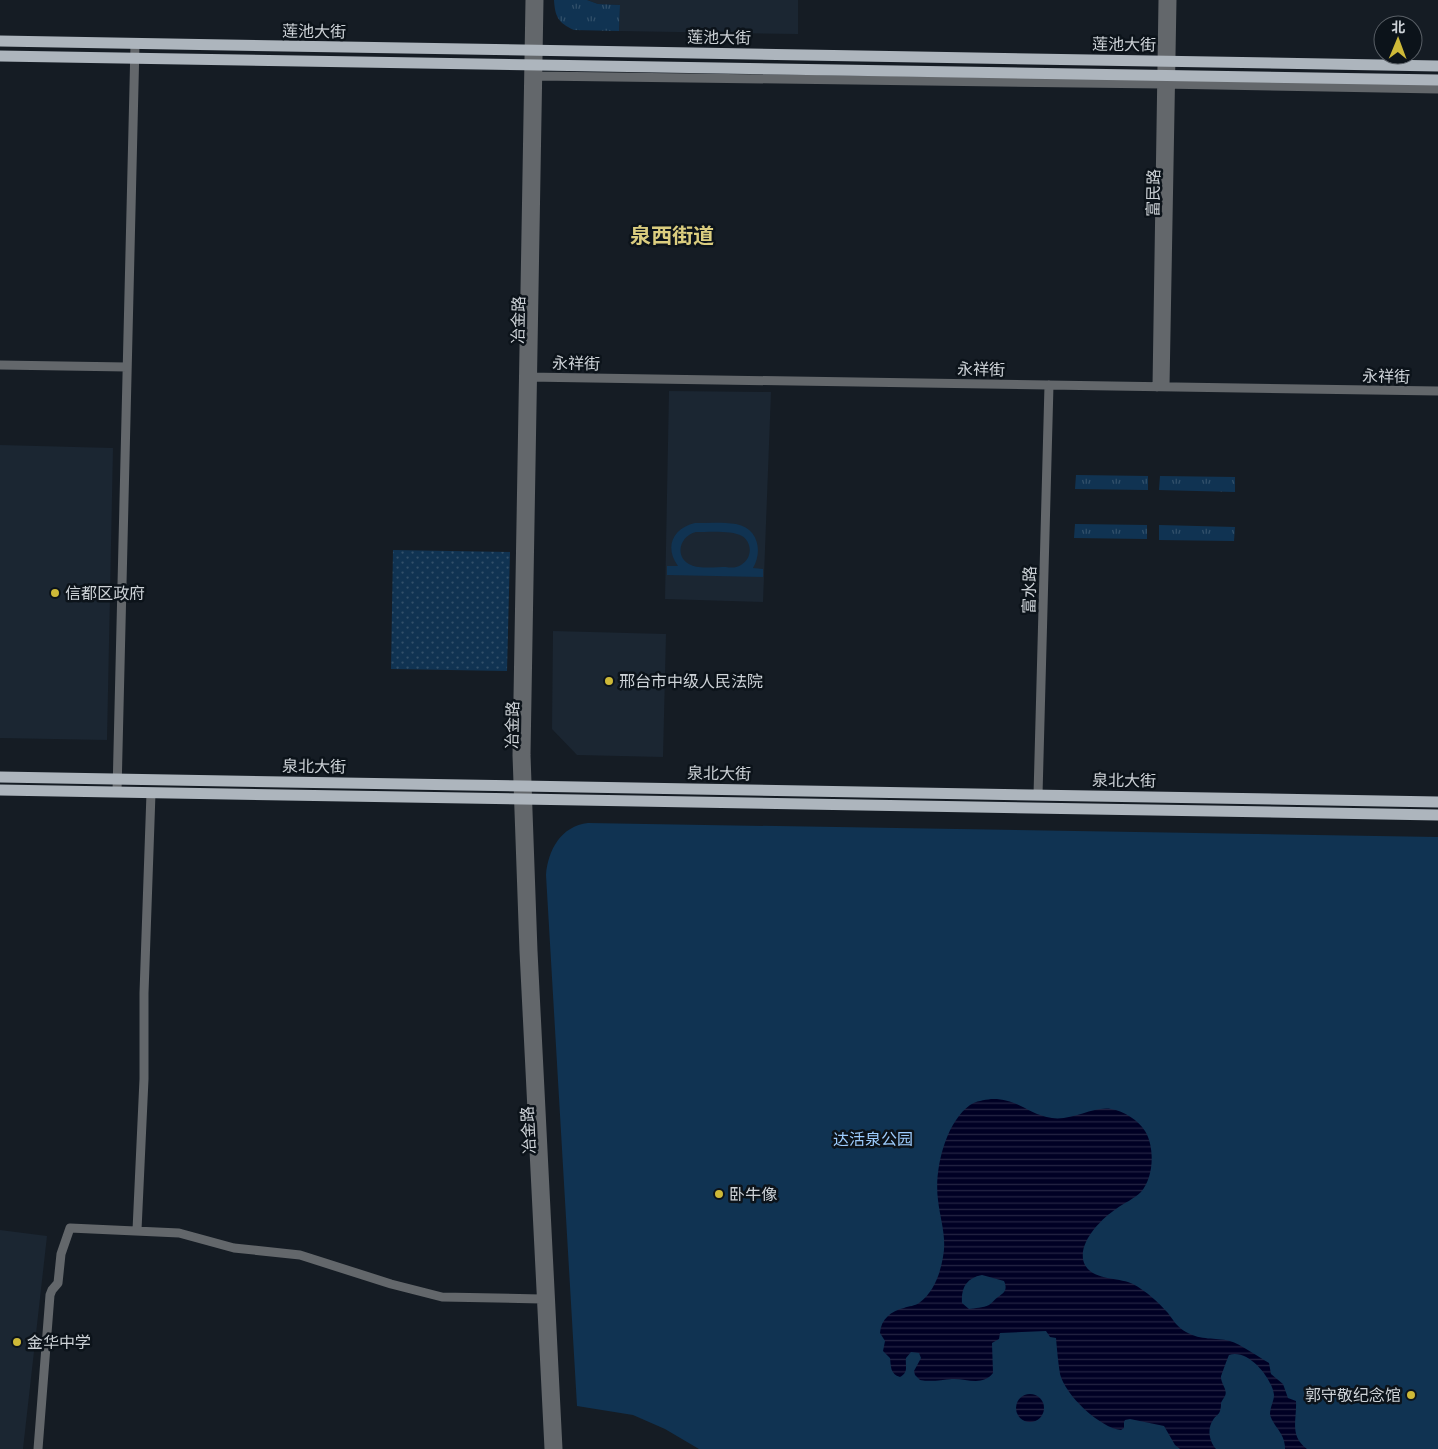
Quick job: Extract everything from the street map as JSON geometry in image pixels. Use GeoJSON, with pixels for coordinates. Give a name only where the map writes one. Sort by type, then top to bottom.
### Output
{"type":"FeatureCollection","features":[{"type":"Feature","properties":{"kind":"main road","name":"莲池大街"},"geometry":{"type":"LineString","coordinates":[[0,42],[1438,66]]}},
{"type":"Feature","properties":{"kind":"main road","name":"莲池大街"},"geometry":{"type":"LineString","coordinates":[[0,56],[535,69],[1166,80],[1438,80]]}},
{"type":"Feature","properties":{"kind":"main road","name":"泉北大街"},"geometry":{"type":"LineString","coordinates":[[0,777],[1438,802]]}},
{"type":"Feature","properties":{"kind":"main road","name":"泉北大街"},"geometry":{"type":"LineString","coordinates":[[0,790],[1438,815]]}},
{"type":"Feature","properties":{"kind":"street","name":"冶金路"},"geometry":{"type":"LineString","coordinates":[[530,0],[535,69],[528,377],[526,755],[523,786],[524,951],[549,1449]]}},
{"type":"Feature","properties":{"kind":"street","name":"冶金路"},"geometry":{"type":"LineString","coordinates":[[533,51],[539,0]]}},
{"type":"Feature","properties":{"kind":"street","name":"富民路"},"geometry":{"type":"LineString","coordinates":[[1161,387],[1166,80],[1163,0]]}},
{"type":"Feature","properties":{"kind":"street","name":"富民路"},"geometry":{"type":"LineString","coordinates":[[1166,61],[1172,0]]}},
{"type":"Feature","properties":{"kind":"street"},"geometry":{"type":"LineString","coordinates":[[117,792],[135,44]]}},
{"type":"Feature","properties":{"kind":"street","name":"冶金路"},"geometry":{"type":"LineString","coordinates":[[528,377],[535,69]]}},
{"type":"Feature","properties":{"kind":"street"},"geometry":{"type":"LineString","coordinates":[[1166,80],[1438,89]]}},
{"type":"Feature","properties":{"kind":"street"},"geometry":{"type":"LineString","coordinates":[[0,364],[127,367]]}},
{"type":"Feature","properties":{"kind":"street","name":"永祥街"},"geometry":{"type":"LineString","coordinates":[[528,377],[1438,392]]}},
{"type":"Feature","properties":{"kind":"street","name":"富水路"},"geometry":{"type":"LineString","coordinates":[[1038,795],[1049,385]]}},
{"type":"Feature","properties":{"kind":"street"},"geometry":{"type":"LineString","coordinates":[[137,1230],[144,1079],[144,993],[150,793]]}},
{"type":"Feature","properties":{"kind":"street","name":"冶金路"},"geometry":{"type":"LineString","coordinates":[[523,799],[534,951],[558,1449]]}},
{"type":"Feature","properties":{"kind":"street"},"geometry":{"type":"LineString","coordinates":[[38,1449],[50,1295],[58,1283],[61,1254],[70,1228],[179,1233],[234,1248],[300,1255],[391,1284],[442,1297],[542,1299]]}},
{"type":"Feature","properties":{"kind":"shaded area"},"geometry":{"type":"Polygon","coordinates":[[[587,0],[798,0],[798,34],[619,31],[620,5],[598,4],[587,0]]]}},
{"type":"Feature","properties":{"kind":"shaded area"},"geometry":{"type":"Polygon","coordinates":[[[669,391],[771,392],[763,602],[665,599],[669,391]]]}},
{"type":"Feature","properties":{"kind":"shaded area","name":"信都区政府"},"geometry":{"type":"Polygon","coordinates":[[[0,445],[113,448],[107,740],[0,738],[0,445]]]}},
{"type":"Feature","properties":{"kind":"shaded area","name":"邢台市中级人民法院"},"geometry":{"type":"Polygon","coordinates":[[[553,631],[666,634],[663,757],[577,755],[552,729],[553,631]]]}},
{"type":"Feature","properties":{"kind":"shaded area"},"geometry":{"type":"Polygon","coordinates":[[[991,1099],[1009,1101],[1036,1114],[1052,1118],[1111,1109],[1126,1114],[1142,1127],[1148,1138],[1152,1153],[1149,1178],[1141,1192],[1110,1213],[1091,1233],[1084,1249],[1085,1265],[1094,1274],[1127,1282],[1138,1287],[1156,1301],[1178,1326],[1186,1332],[1203,1338],[1230,1341],[1269,1363],[1271,1374],[1283,1384],[1288,1398],[1296,1401],[1296,1433],[1301,1444],[1307,1449],[1285,1449],[1283,1438],[1270,1414],[1274,1395],[1269,1381],[1251,1360],[1236,1354],[1229,1355],[1223,1370],[1221,1377],[1226,1394],[1209,1431],[1210,1439],[1216,1449],[1180,1449],[1175,1445],[1164,1426],[1130,1419],[1125,1420],[1124,1428],[1121,1430],[1113,1428],[1094,1417],[1076,1400],[1063,1382],[1060,1374],[1056,1338],[1050,1337],[1046,1331],[1000,1333],[999,1339],[992,1343],[993,1373],[984,1380],[920,1380],[914,1371],[921,1358],[919,1353],[911,1352],[906,1358],[905,1373],[900,1377],[894,1374],[890,1358],[883,1351],[885,1341],[880,1333],[882,1324],[887,1316],[899,1309],[919,1303],[929,1294],[936,1282],[943,1257],[944,1235],[937,1188],[943,1148],[954,1123],[961,1113],[972,1104],[991,1099]],[[982,1275],[977,1276],[966,1284],[962,1293],[962,1303],[969,1309],[989,1305],[1005,1291],[1004,1281],[982,1275]]]}},
{"type":"Feature","properties":{"kind":"shaded area","name":"金华中学"},"geometry":{"type":"Polygon","coordinates":[[[0,1230],[47,1236],[23,1449],[0,1449],[0,1230]]]}},
{"type":"Feature","properties":{"kind":"shaded area"},"geometry":{"type":"Polygon","coordinates":[[[1030,1394],[1040,1398],[1044,1408],[1040,1418],[1030,1422],[1020,1418],[1016,1408],[1020,1398],[1030,1394]]]}},
{"type":"Feature","properties":{"kind":"green space"},"geometry":{"type":"Polygon","coordinates":[[[554,0],[587,0],[598,4],[620,5],[619,31],[574,30],[564,25],[558,18],[554,0]]]}},
{"type":"Feature","properties":{"kind":"green space"},"geometry":{"type":"Polygon","coordinates":[[[1076,475],[1148,476],[1148,490],[1075,489],[1076,475]]]}},
{"type":"Feature","properties":{"kind":"green space"},"geometry":{"type":"Polygon","coordinates":[[[1160,476],[1235,477],[1235,492],[1159,490],[1160,476]]]}},
{"type":"Feature","properties":{"kind":"green space"},"geometry":{"type":"Polygon","coordinates":[[[695,523],[731,523],[743,526],[749,530],[754,535],[758,548],[758,555],[753,568],[763,569],[763,577],[667,575],[667,566],[678,566],[672,552],[671,545],[673,539],[681,529],[695,523]],[[696,532],[690,534],[682,542],[681,547],[682,557],[691,565],[737,567],[745,562],[749,555],[750,551],[746,539],[738,534],[696,532]]]}},
{"type":"Feature","properties":{"kind":"green space"},"geometry":{"type":"Polygon","coordinates":[[[1075,524],[1147,525],[1147,539],[1074,538],[1075,524]]]}},
{"type":"Feature","properties":{"kind":"green space"},"geometry":{"type":"Polygon","coordinates":[[[1159,525],[1235,527],[1234,541],[1159,540],[1159,525]]]}},
{"type":"Feature","properties":{"kind":"green space"},"geometry":{"type":"Polygon","coordinates":[[[393,550],[510,552],[507,671],[391,669],[393,550]]]}},
{"type":"Feature","properties":{"kind":"green space","name":"达活泉公园"},"geometry":{"type":"Polygon","coordinates":[[[588,823],[1438,837],[1438,1449],[699,1449],[665,1429],[633,1415],[577,1406],[546,875],[553,848],[563,834],[579,825],[588,823]]]}},
{"type":"Feature","properties":{"kind":"place","name":"信都区政府"},"geometry":{"type":"Point","coordinates":[55,593]}},
{"type":"Feature","properties":{"kind":"place","name":"邢台市中级人民法院"},"geometry":{"type":"Point","coordinates":[609,681]}},
{"type":"Feature","properties":{"kind":"place","name":"卧牛像"},"geometry":{"type":"Point","coordinates":[719,1194]}},
{"type":"Feature","properties":{"kind":"place","name":"金华中学"},"geometry":{"type":"Point","coordinates":[17,1342]}},
{"type":"Feature","properties":{"kind":"place","name":"郭守敬纪念馆"},"geometry":{"type":"Point","coordinates":[1411,1395]}},
{"type":"Feature","properties":{"kind":"district","name":"泉西街道"},"geometry":{"type":"Point","coordinates":[672,236]}}]}
